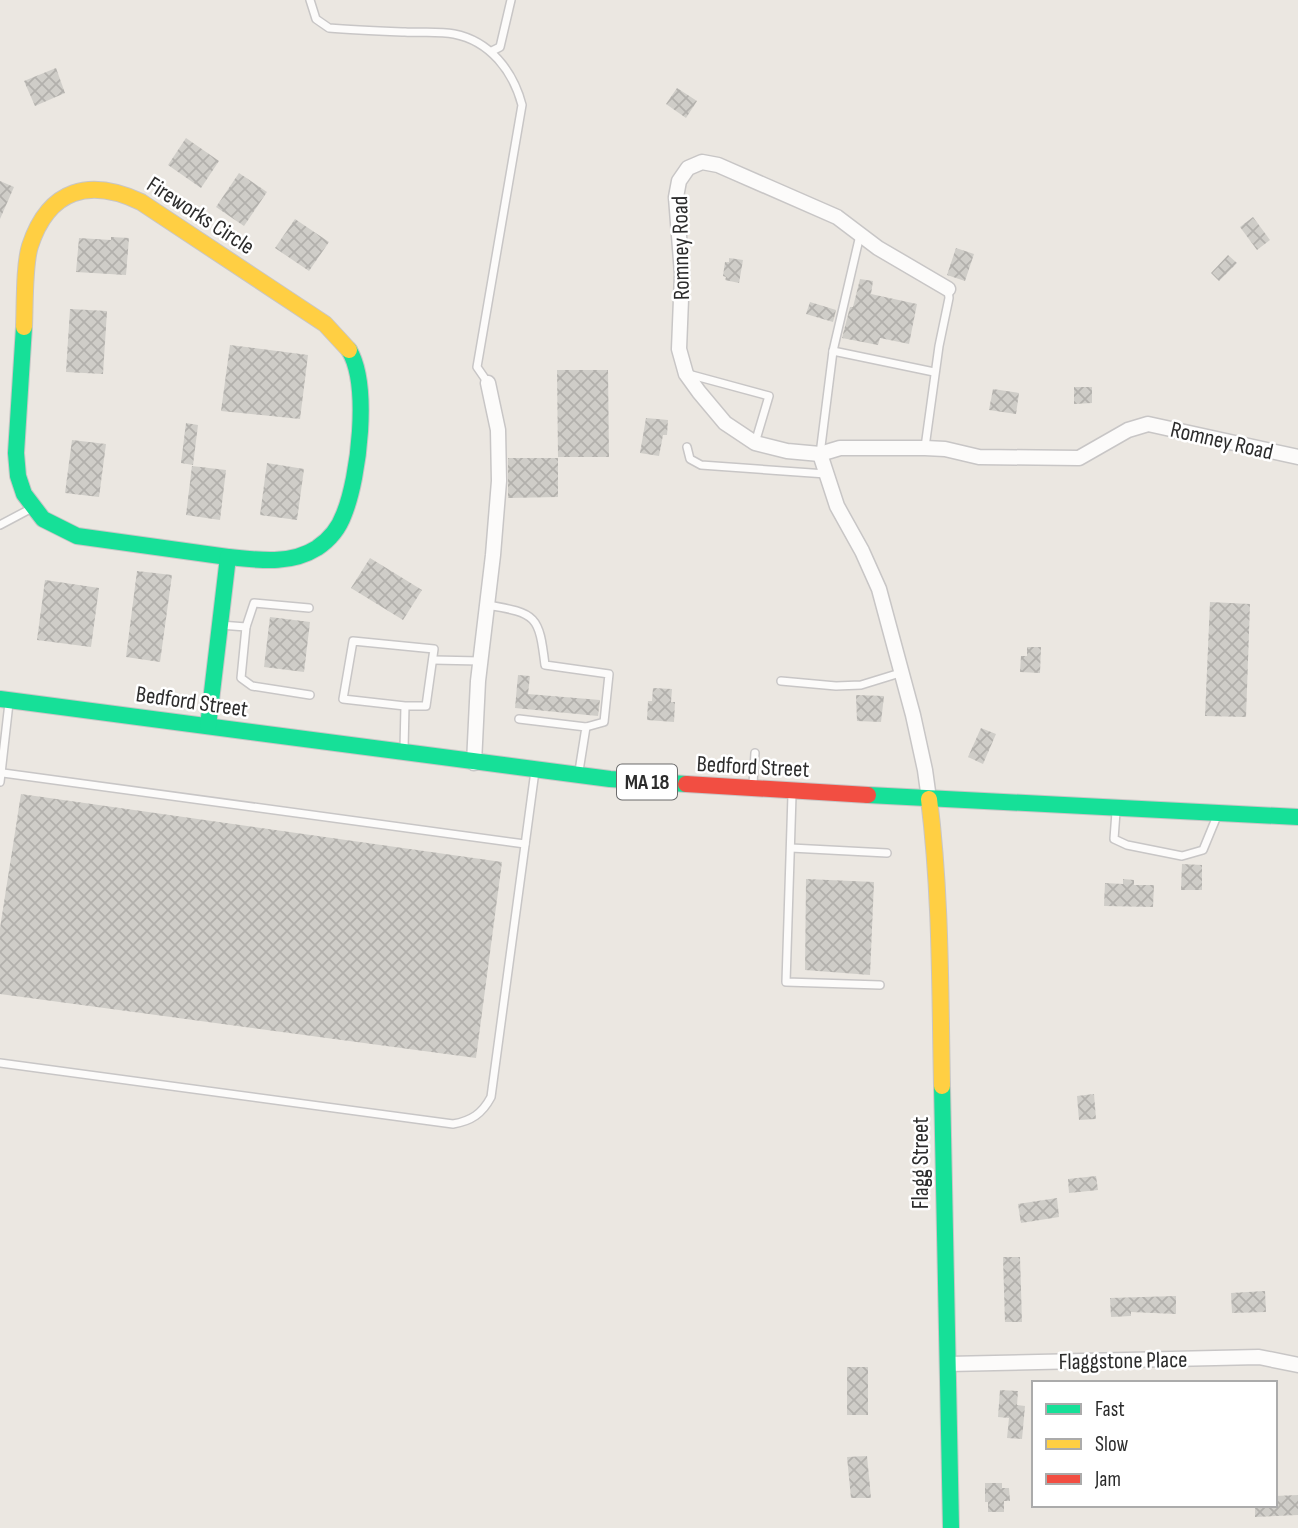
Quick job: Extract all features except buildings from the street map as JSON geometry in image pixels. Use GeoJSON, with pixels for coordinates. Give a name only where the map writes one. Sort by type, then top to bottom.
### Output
{"type":"FeatureCollection","features":[{"type":"Feature","properties":{"kind":"street","name":"Romney Road"},"geometry":{"type":"LineString","coordinates":[[948,289],[837,217],[718,165],[702,162],[688,168],[679,181],[676,197],[682,274],[679,348],[686,374],[725,423],[755,443],[787,451],[820,454],[840,448],[925,448],[945,449],[979,457],[1079,458],[1128,430],[1148,424],[1298,457]]}},
{"type":"Feature","properties":{"kind":"street","name":"Fireworks Circle"},"geometry":{"type":"LineString","coordinates":[[112,189],[141,202],[325,324],[339,336],[355,363],[360,398],[353,483],[343,518],[332,535],[299,558],[279,561],[228,557],[77,536],[43,519],[32,508],[24,494],[18,476],[16,453],[29,248],[36,228],[54,204],[69,194],[84,190],[112,189]]}},
{"type":"Feature","properties":{"kind":"street"},"geometry":{"type":"LineString","coordinates":[[474,763],[499,481],[498,430],[488,383]]}},
{"type":"Feature","properties":{"kind":"street"},"geometry":{"type":"LineString","coordinates":[[820,454],[837,506],[879,589],[920,746],[929,799]]}},
{"type":"Feature","properties":{"kind":"street"},"geometry":{"type":"LineString","coordinates":[[208,726],[228,557]]}},
{"type":"Feature","properties":{"kind":"street","name":"Bedford Street"},"geometry":{"type":"LineString","coordinates":[[5,700],[578,776],[752,789],[1298,817]]}},
{"type":"Feature","properties":{"kind":"street","name":"Flagg Street"},"geometry":{"type":"LineString","coordinates":[[929,799],[940,924],[943,1216],[951,1528]]}},
{"type":"Feature","properties":{"kind":"street","name":"Flaggstone Place"},"geometry":{"type":"LineString","coordinates":[[948,1364],[1259,1357],[1298,1365]]}},
{"type":"Feature","properties":{"kind":"lane"},"geometry":{"type":"LineString","coordinates":[[310,0],[316,19],[329,29],[454,34],[476,41],[492,51],[519,91],[522,105],[477,367],[488,383]]}},
{"type":"Feature","properties":{"kind":"lane"},"geometry":{"type":"LineString","coordinates":[[492,51],[500,47],[511,0]]}},
{"type":"Feature","properties":{"kind":"lane"},"geometry":{"type":"LineString","coordinates":[[820,454],[833,351],[860,234]]}},
{"type":"Feature","properties":{"kind":"lane"},"geometry":{"type":"LineString","coordinates":[[925,448],[934,372],[949,298],[948,289]]}},
{"type":"Feature","properties":{"kind":"lane"},"geometry":{"type":"LineString","coordinates":[[833,351],[934,372]]}},
{"type":"Feature","properties":{"kind":"lane"},"geometry":{"type":"LineString","coordinates":[[686,374],[769,396],[755,443]]}},
{"type":"Feature","properties":{"kind":"lane"},"geometry":{"type":"LineString","coordinates":[[687,447],[690,459],[701,465],[826,474]]}},
{"type":"Feature","properties":{"kind":"lane"},"geometry":{"type":"LineString","coordinates":[[0,525],[32,508]]}},
{"type":"Feature","properties":{"kind":"lane"},"geometry":{"type":"LineString","coordinates":[[309,608],[254,603],[246,627],[241,677],[252,686],[310,695]]}},
{"type":"Feature","properties":{"kind":"lane"},"geometry":{"type":"LineString","coordinates":[[487,605],[528,614],[537,623],[542,636],[545,665],[609,674],[604,722],[586,727],[519,719]]}},
{"type":"Feature","properties":{"kind":"lane"},"geometry":{"type":"LineString","coordinates":[[220,624],[246,627]]}},
{"type":"Feature","properties":{"kind":"lane"},"geometry":{"type":"LineString","coordinates":[[353,641],[434,649],[426,706],[405,706],[342,699],[353,641]]}},
{"type":"Feature","properties":{"kind":"lane"},"geometry":{"type":"LineString","coordinates":[[433,660],[481,661]]}},
{"type":"Feature","properties":{"kind":"lane"},"geometry":{"type":"LineString","coordinates":[[781,681],[836,686],[861,685],[900,673]]}},
{"type":"Feature","properties":{"kind":"lane"},"geometry":{"type":"LineString","coordinates":[[0,782],[3,773],[5,700]]}},
{"type":"Feature","properties":{"kind":"lane"},"geometry":{"type":"LineString","coordinates":[[404,753],[405,706]]}},
{"type":"Feature","properties":{"kind":"lane"},"geometry":{"type":"LineString","coordinates":[[578,776],[586,727]]}},
{"type":"Feature","properties":{"kind":"lane"},"geometry":{"type":"LineString","coordinates":[[752,789],[755,753]]}},
{"type":"Feature","properties":{"kind":"lane"},"geometry":{"type":"LineString","coordinates":[[0,1063],[453,1124],[466,1122],[479,1114],[491,1097],[536,771]]}},
{"type":"Feature","properties":{"kind":"lane"},"geometry":{"type":"LineString","coordinates":[[3,773],[525,844]]}},
{"type":"Feature","properties":{"kind":"lane"},"geometry":{"type":"LineString","coordinates":[[792,791],[786,982],[880,985]]}},
{"type":"Feature","properties":{"kind":"lane"},"geometry":{"type":"LineString","coordinates":[[1117,808],[1114,839],[1127,845],[1182,856],[1203,850],[1218,813]]}},
{"type":"Feature","properties":{"kind":"lane"},"geometry":{"type":"LineString","coordinates":[[791,848],[887,853]]}},
{"type":"Feature","properties":{"kind":"traffic: fast"},"geometry":{"type":"LineString","coordinates":[[24,327],[16,453],[18,476],[24,494],[43,519],[77,536],[228,557]]}},
{"type":"Feature","properties":{"kind":"traffic: fast"},"geometry":{"type":"LineString","coordinates":[[208,726],[228,557],[274,560],[307,553],[329,537],[344,514],[358,455],[361,408],[359,385],[349,350]]}},
{"type":"Feature","properties":{"kind":"traffic: fast"},"geometry":{"type":"LineString","coordinates":[[0,699],[610,779],[686,784]]}},
{"type":"Feature","properties":{"kind":"traffic: fast"},"geometry":{"type":"LineString","coordinates":[[868,795],[1298,817]]}},
{"type":"Feature","properties":{"kind":"traffic: fast"},"geometry":{"type":"LineString","coordinates":[[942,1086],[951,1528]]}},
{"type":"Feature","properties":{"kind":"traffic: slow"},"geometry":{"type":"LineString","coordinates":[[24,327],[27,264],[30,246],[38,226],[60,200],[88,190],[105,191],[141,202],[325,324],[349,350]]}},
{"type":"Feature","properties":{"kind":"traffic: slow"},"geometry":{"type":"LineString","coordinates":[[929,799],[938,907],[942,1086]]}},
{"type":"Feature","properties":{"kind":"traffic: jam"},"geometry":{"type":"LineString","coordinates":[[686,784],[868,795]]}}]}
